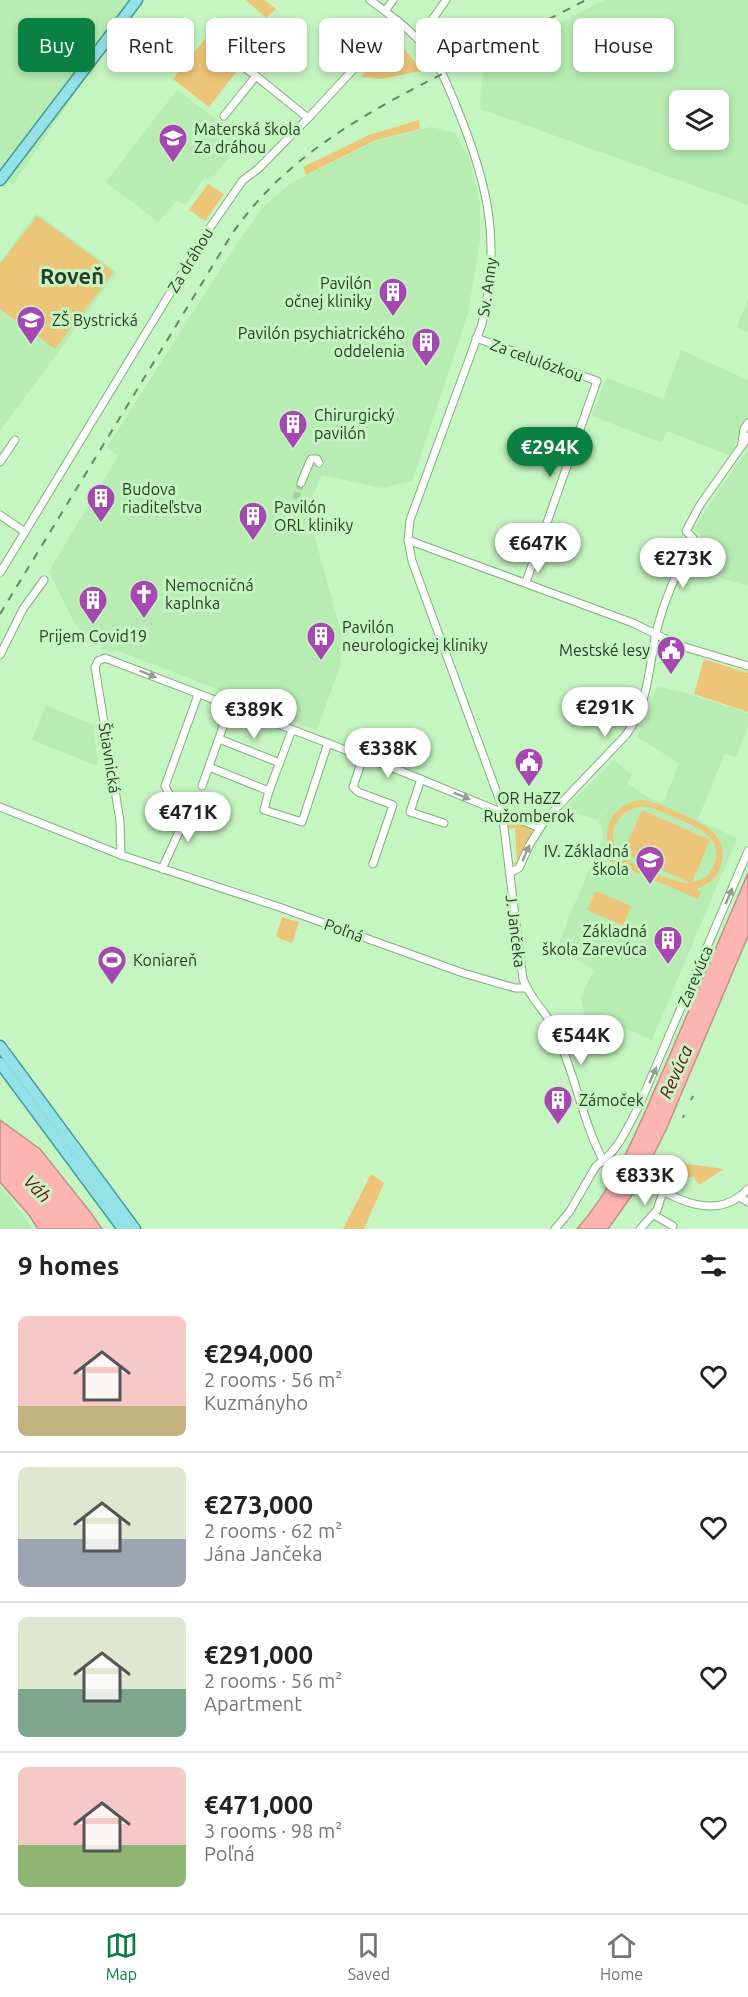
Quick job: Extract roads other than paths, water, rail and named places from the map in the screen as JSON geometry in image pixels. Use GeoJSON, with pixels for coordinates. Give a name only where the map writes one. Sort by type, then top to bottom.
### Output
{"type":"FeatureCollection","features":[{"type":"Feature","properties":{"kind":"main road"},"geometry":{"type":"LineString","coordinates":[[0,180],[137,0]]}},
{"type":"Feature","properties":{"kind":"main road"},"geometry":{"type":"LineString","coordinates":[[0,1046],[135,1229]]}},
{"type":"Feature","properties":{"kind":"main road"},"geometry":{"type":"LineString","coordinates":[[0,1063],[123,1229]]}},
{"type":"Feature","properties":{"kind":"street","name":"Sv. Anny"},"geometry":{"type":"LineString","coordinates":[[370,0],[394,18]]}},
{"type":"Feature","properties":{"kind":"street"},"geometry":{"type":"LineString","coordinates":[[386,11],[393,0]]}},
{"type":"Feature","properties":{"kind":"street"},"geometry":{"type":"LineString","coordinates":[[432,18],[446,0]]}},
{"type":"Feature","properties":{"kind":"street","name":"Sv. Anny"},"geometry":{"type":"LineString","coordinates":[[404,26],[416,37]]}},
{"type":"Feature","properties":{"kind":"street"},"geometry":{"type":"LineString","coordinates":[[250,72],[308,118]]}},
{"type":"Feature","properties":{"kind":"street","name":"Za dráhou"},"geometry":{"type":"LineString","coordinates":[[0,573],[209,229],[234,192],[243,180],[258,169],[351,72]]}},
{"type":"Feature","properties":{"kind":"street","name":"Sv. Anny"},"geometry":{"type":"LineString","coordinates":[[408,540],[410,520],[477,338],[488,298],[492,250],[488,202],[472,146],[440,72]]}},
{"type":"Feature","properties":{"kind":"street"},"geometry":{"type":"LineString","coordinates":[[224,116],[256,76]]}},
{"type":"Feature","properties":{"kind":"street","name":"Za celulózkou"},"geometry":{"type":"LineString","coordinates":[[477,338],[597,381],[526,582]]}},
{"type":"Feature","properties":{"kind":"street"},"geometry":{"type":"LineString","coordinates":[[742,446],[744,429],[748,423]]}},
{"type":"Feature","properties":{"kind":"street"},"geometry":{"type":"LineString","coordinates":[[509,873],[519,868],[545,820],[631,728],[644,698],[656,635],[669,590],[693,538],[686,531],[700,505],[748,437]]}},
{"type":"Feature","properties":{"kind":"street"},"geometry":{"type":"LineString","coordinates":[[0,462],[15,440]]}},
{"type":"Feature","properties":{"kind":"street"},"geometry":{"type":"LineString","coordinates":[[301,483],[311,459],[317,459],[319,463]]}},
{"type":"Feature","properties":{"kind":"street"},"geometry":{"type":"LineString","coordinates":[[285,527],[292,509]]}},
{"type":"Feature","properties":{"kind":"street"},"geometry":{"type":"LineString","coordinates":[[0,514],[25,532]]}},
{"type":"Feature","properties":{"kind":"street"},"geometry":{"type":"LineString","coordinates":[[408,540],[633,623],[678,645],[748,666]]}},
{"type":"Feature","properties":{"kind":"street","name":"J. Jančeka"},"geometry":{"type":"LineString","coordinates":[[408,540],[419,582],[492,777],[502,812],[519,960],[526,988]]}},
{"type":"Feature","properties":{"kind":"street"},"geometry":{"type":"LineString","coordinates":[[0,655],[23,609],[45,580]]}},
{"type":"Feature","properties":{"kind":"street","name":"Štiavnická"},"geometry":{"type":"LineString","coordinates":[[121,855],[120,821],[95,670],[98,661],[105,658],[113,660],[198,695]]}},
{"type":"Feature","properties":{"kind":"street"},"geometry":{"type":"LineString","coordinates":[[184,824],[165,786],[198,695],[421,779],[540,828]]}},
{"type":"Feature","properties":{"kind":"street"},"geometry":{"type":"LineString","coordinates":[[202,786],[230,707]]}},
{"type":"Feature","properties":{"kind":"street"},"geometry":{"type":"LineString","coordinates":[[292,730],[264,810],[302,822],[328,743]]}},
{"type":"Feature","properties":{"kind":"street"},"geometry":{"type":"LineString","coordinates":[[219,739],[280,763]]}},
{"type":"Feature","properties":{"kind":"street"},"geometry":{"type":"LineString","coordinates":[[363,757],[353,788],[393,805],[374,864]]}},
{"type":"Feature","properties":{"kind":"street"},"geometry":{"type":"LineString","coordinates":[[208,767],[270,792]]}},
{"type":"Feature","properties":{"kind":"street"},"geometry":{"type":"LineString","coordinates":[[421,779],[410,812],[444,823]]}},
{"type":"Feature","properties":{"kind":"street","name":"Poľná"},"geometry":{"type":"LineString","coordinates":[[0,807],[121,855],[270,904],[463,973],[515,988],[526,988]]}},
{"type":"Feature","properties":{"kind":"street"},"geometry":{"type":"LineString","coordinates":[[162,869],[190,808]]}},
{"type":"Feature","properties":{"kind":"street","name":"Zarevúca"},"geometry":{"type":"LineString","coordinates":[[555,1229],[570,1211],[594,1170],[619,1144],[639,1106],[748,851]]}},
{"type":"Feature","properties":{"kind":"street"},"geometry":{"type":"LineString","coordinates":[[526,988],[551,1023],[560,1041],[588,1128],[604,1162],[618,1165],[663,1192],[689,1204],[717,1205],[739,1197],[748,1189]]}},
{"type":"Feature","properties":{"kind":"street"},"geometry":{"type":"LineString","coordinates":[[640,1229],[654,1215],[663,1192]]}},
{"type":"Feature","properties":{"kind":"street"},"geometry":{"type":"LineString","coordinates":[[739,1197],[748,1202]]}},
{"type":"Feature","properties":{"kind":"street"},"geometry":{"type":"LineString","coordinates":[[654,1215],[673,1226]]}},
{"type":"Feature","properties":{"kind":"water","name":"Revúca"},"geometry":{"type":"Polygon","coordinates":[[[748,873],[748,936],[666,1130],[637,1188],[608,1229],[577,1229],[605,1192],[627,1151],[748,873]]]}},
{"type":"Feature","properties":{"kind":"water","name":"Váh"},"geometry":{"type":"Polygon","coordinates":[[[0,1120],[40,1149],[102,1229],[38,1229],[29,1215],[0,1182],[0,1120]]]}},
{"type":"Feature","properties":{"kind":"tunnel"},"geometry":{"type":"LineString","coordinates":[[292,509],[301,483]]}},
{"type":"Feature","properties":{"kind":"railway"},"geometry":{"type":"LineString","coordinates":[[0,614],[232,234],[277,181],[331,138],[390,101],[586,0]]}},
{"type":"Feature","properties":{"kind":"railway"},"geometry":{"type":"LineString","coordinates":[[691,1100],[693,1096]]}},
{"type":"Feature","properties":{"kind":"place","name":"Materská škola Za dráhou"},"geometry":{"type":"Point","coordinates":[173,164]}},
{"type":"Feature","properties":{"kind":"place","name":"Pavilón očnej kliniky"},"geometry":{"type":"Point","coordinates":[393,318]}},
{"type":"Feature","properties":{"kind":"place","name":"ZŠ Bystrická"},"geometry":{"type":"Point","coordinates":[31,346]}},
{"type":"Feature","properties":{"kind":"place","name":"Pavilón psychiatrického oddelenia"},"geometry":{"type":"Point","coordinates":[426,368]}},
{"type":"Feature","properties":{"kind":"place","name":"Chirurgický pavilón"},"geometry":{"type":"Point","coordinates":[293,450]}},
{"type":"Feature","properties":{"kind":"place","name":"Budova riaditeľstva"},"geometry":{"type":"Point","coordinates":[101,524]}},
{"type":"Feature","properties":{"kind":"place","name":"Pavilón ORL kliniky"},"geometry":{"type":"Point","coordinates":[253,542]}},
{"type":"Feature","properties":{"kind":"place","name":"Nemocničná kaplnka"},"geometry":{"type":"Point","coordinates":[144,620]}},
{"type":"Feature","properties":{"kind":"place","name":"Prijem Covid19"},"geometry":{"type":"Point","coordinates":[93,626]}},
{"type":"Feature","properties":{"kind":"place","name":"Pavilón neurologickej kliniky"},"geometry":{"type":"Point","coordinates":[321,662]}},
{"type":"Feature","properties":{"kind":"place","name":"Mestské lesy"},"geometry":{"type":"Point","coordinates":[671,676]}},
{"type":"Feature","properties":{"kind":"place","name":"OR HaZZ Ružomberok"},"geometry":{"type":"Point","coordinates":[529,788]}},
{"type":"Feature","properties":{"kind":"place","name":"IV. Základná škola"},"geometry":{"type":"Point","coordinates":[650,886]}},
{"type":"Feature","properties":{"kind":"place","name":"Základná škola Zarevúca"},"geometry":{"type":"Point","coordinates":[668,966]}},
{"type":"Feature","properties":{"kind":"place","name":"Koniareň"},"geometry":{"type":"Point","coordinates":[112,986]}},
{"type":"Feature","properties":{"kind":"place","name":"Zámoček"},"geometry":{"type":"Point","coordinates":[558,1126]}},
{"type":"Feature","properties":{"kind":"district","name":"Roveň"},"geometry":{"type":"Point","coordinates":[72,276]}}]}
